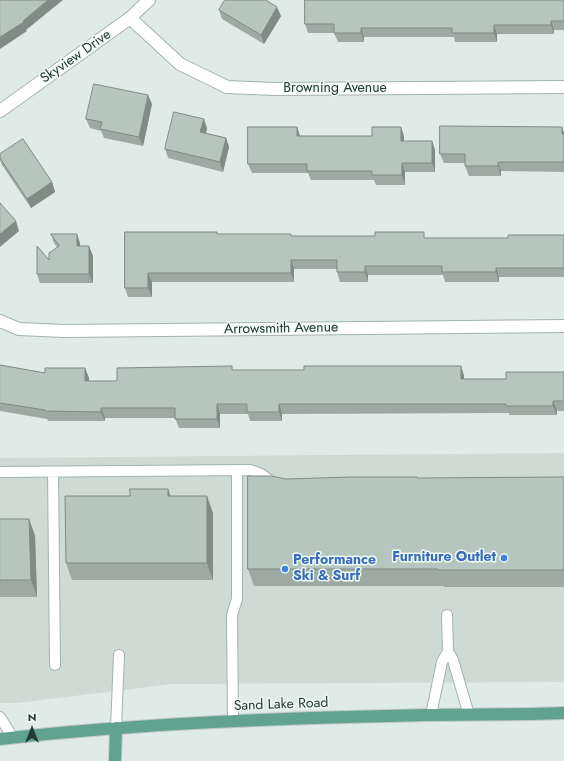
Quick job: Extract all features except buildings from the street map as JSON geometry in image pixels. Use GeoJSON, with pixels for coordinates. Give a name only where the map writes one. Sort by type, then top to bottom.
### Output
{"type":"FeatureCollection","features":[{"type":"Feature","properties":{"kind":"main road","name":"Sand Lake Road"},"geometry":{"type":"LineString","coordinates":[[0,739],[116,728],[233,721],[431,715],[564,714]]}},
{"type":"Feature","properties":{"kind":"main road"},"geometry":{"type":"LineString","coordinates":[[115,761],[116,728]]}},
{"type":"Feature","properties":{"kind":"street","name":"Skyview Drive"},"geometry":{"type":"LineString","coordinates":[[0,111],[130,18],[149,0]]}},
{"type":"Feature","properties":{"kind":"street","name":"Browning Avenue"},"geometry":{"type":"LineString","coordinates":[[130,18],[180,64],[227,87],[274,89],[564,87]]}},
{"type":"Feature","properties":{"kind":"street","name":"Arrowsmith Avenue"},"geometry":{"type":"LineString","coordinates":[[0,321],[19,329],[64,332],[564,326]]}},
{"type":"Feature","properties":{"kind":"lane"},"geometry":{"type":"LineString","coordinates":[[233,721],[232,615],[237,599],[237,470]]}},
{"type":"Feature","properties":{"kind":"lane"},"geometry":{"type":"LineString","coordinates":[[0,472],[250,470],[261,474],[279,487],[286,488]]}},
{"type":"Feature","properties":{"kind":"lane"},"geometry":{"type":"LineString","coordinates":[[53,472],[55,664]]}},
{"type":"Feature","properties":{"kind":"lane"},"geometry":{"type":"LineString","coordinates":[[447,615],[448,651],[453,660],[469,715]]}},
{"type":"Feature","properties":{"kind":"lane"},"geometry":{"type":"LineString","coordinates":[[431,715],[442,662],[448,651]]}},
{"type":"Feature","properties":{"kind":"lane"},"geometry":{"type":"LineString","coordinates":[[116,728],[119,655]]}},
{"type":"Feature","properties":{"kind":"lane"},"geometry":{"type":"LineString","coordinates":[[0,718],[13,738]]}},
{"type":"Feature","properties":{"kind":"shaded area"},"geometry":{"type":"Polygon","coordinates":[[[564,453],[564,682],[172,684],[17,703],[0,703],[0,458],[564,453]]]}},
{"type":"Feature","properties":{"kind":"place","name":"Furniture Outlet"},"geometry":{"type":"Point","coordinates":[504,558]}},
{"type":"Feature","properties":{"kind":"place","name":"Performance Ski & Surf"},"geometry":{"type":"Point","coordinates":[285,569]}}]}
